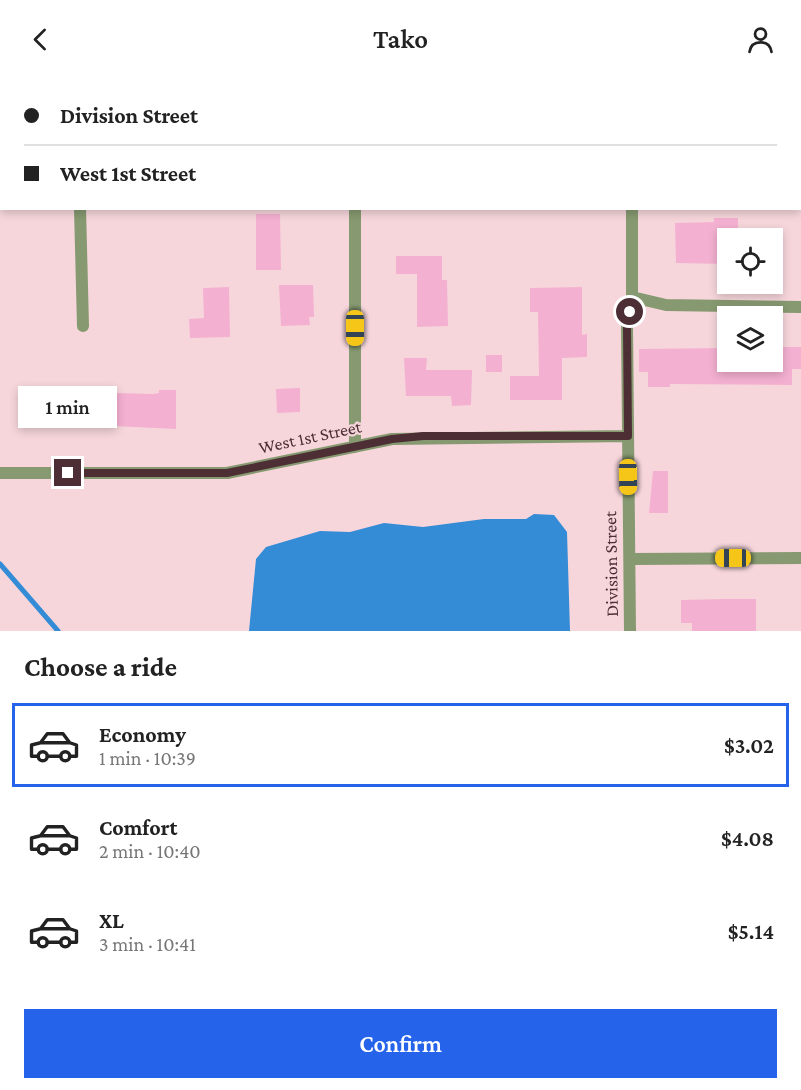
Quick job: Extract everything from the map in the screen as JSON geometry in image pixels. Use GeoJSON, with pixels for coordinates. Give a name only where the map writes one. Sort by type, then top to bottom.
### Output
{"type":"FeatureCollection","features":[{"type":"Feature","properties":{"kind":"street"},"geometry":{"type":"LineString","coordinates":[[80,210],[82,326]]}},
{"type":"Feature","properties":{"kind":"street"},"geometry":{"type":"LineString","coordinates":[[355,210],[355,447]]}},
{"type":"Feature","properties":{"kind":"street","name":"Division Street"},"geometry":{"type":"LineString","coordinates":[[630,631],[627,327],[632,297],[632,210]]}},
{"type":"Feature","properties":{"kind":"street"},"geometry":{"type":"LineString","coordinates":[[632,297],[666,305],[801,307]]}},
{"type":"Feature","properties":{"kind":"street","name":"West 1st Street"},"geometry":{"type":"LineString","coordinates":[[0,473],[227,473],[392,439],[423,436],[628,436]]}},
{"type":"Feature","properties":{"kind":"street"},"geometry":{"type":"LineString","coordinates":[[630,559],[801,558]]}},
{"type":"Feature","properties":{"kind":"water"},"geometry":{"type":"Polygon","coordinates":[[[534,514],[554,515],[567,532],[570,631],[249,631],[256,559],[266,547],[320,531],[350,532],[384,523],[423,527],[484,519],[526,519],[534,514]]]}},
{"type":"Feature","properties":{"kind":"building"},"geometry":{"type":"Polygon","coordinates":[[[256,214],[280,214],[281,270],[256,270],[256,214]]]}},
{"type":"Feature","properties":{"kind":"building"},"geometry":{"type":"Polygon","coordinates":[[[714,218],[738,218],[738,228],[717,228],[717,264],[676,263],[675,223],[714,222],[714,218]]]}},
{"type":"Feature","properties":{"kind":"building"},"geometry":{"type":"Polygon","coordinates":[[[396,256],[442,256],[442,280],[447,280],[448,326],[417,327],[417,274],[396,274],[396,256]]]}},
{"type":"Feature","properties":{"kind":"building"},"geometry":{"type":"Polygon","coordinates":[[[279,285],[313,285],[314,317],[309,317],[310,325],[281,326],[279,285]]]}},
{"type":"Feature","properties":{"kind":"building"},"geometry":{"type":"Polygon","coordinates":[[[229,287],[230,337],[190,338],[189,319],[204,318],[203,288],[229,287]]]}},
{"type":"Feature","properties":{"kind":"building"},"geometry":{"type":"Polygon","coordinates":[[[582,287],[582,335],[587,334],[587,357],[562,358],[562,400],[510,400],[510,376],[539,376],[538,312],[530,312],[530,288],[582,287]]]}},
{"type":"Feature","properties":{"kind":"building"},"geometry":{"type":"Polygon","coordinates":[[[783,347],[801,347],[801,369],[792,369],[792,385],[670,384],[670,387],[648,387],[648,372],[639,372],[639,349],[717,348],[717,372],[783,372],[783,347]]]}},
{"type":"Feature","properties":{"kind":"building"},"geometry":{"type":"Polygon","coordinates":[[[486,355],[502,355],[502,372],[486,372],[486,355]]]}},
{"type":"Feature","properties":{"kind":"building"},"geometry":{"type":"Polygon","coordinates":[[[404,358],[427,358],[426,370],[472,370],[471,405],[452,406],[451,396],[406,396],[404,358]]]}},
{"type":"Feature","properties":{"kind":"building"},"geometry":{"type":"Polygon","coordinates":[[[300,388],[300,412],[277,413],[276,389],[300,388]]]}},
{"type":"Feature","properties":{"kind":"building"},"geometry":{"type":"Polygon","coordinates":[[[159,390],[176,390],[176,429],[114,426],[114,393],[153,394],[159,393],[159,390]]]}},
{"type":"Feature","properties":{"kind":"building"},"geometry":{"type":"Polygon","coordinates":[[[653,471],[668,471],[668,513],[649,513],[653,471]]]}},
{"type":"Feature","properties":{"kind":"building"},"geometry":{"type":"Polygon","coordinates":[[[756,599],[756,631],[692,631],[692,623],[681,623],[681,600],[756,599]]]}},
{"type":"Feature","properties":{"kind":"waterway"},"geometry":{"type":"LineString","coordinates":[[0,564],[58,631]]}},
{"type":"Feature","properties":{"kind":"route"},"geometry":{"type":"LineString","coordinates":[[68,473],[227,473],[392,439],[423,436],[628,436],[627,327],[630,312]]}}]}
